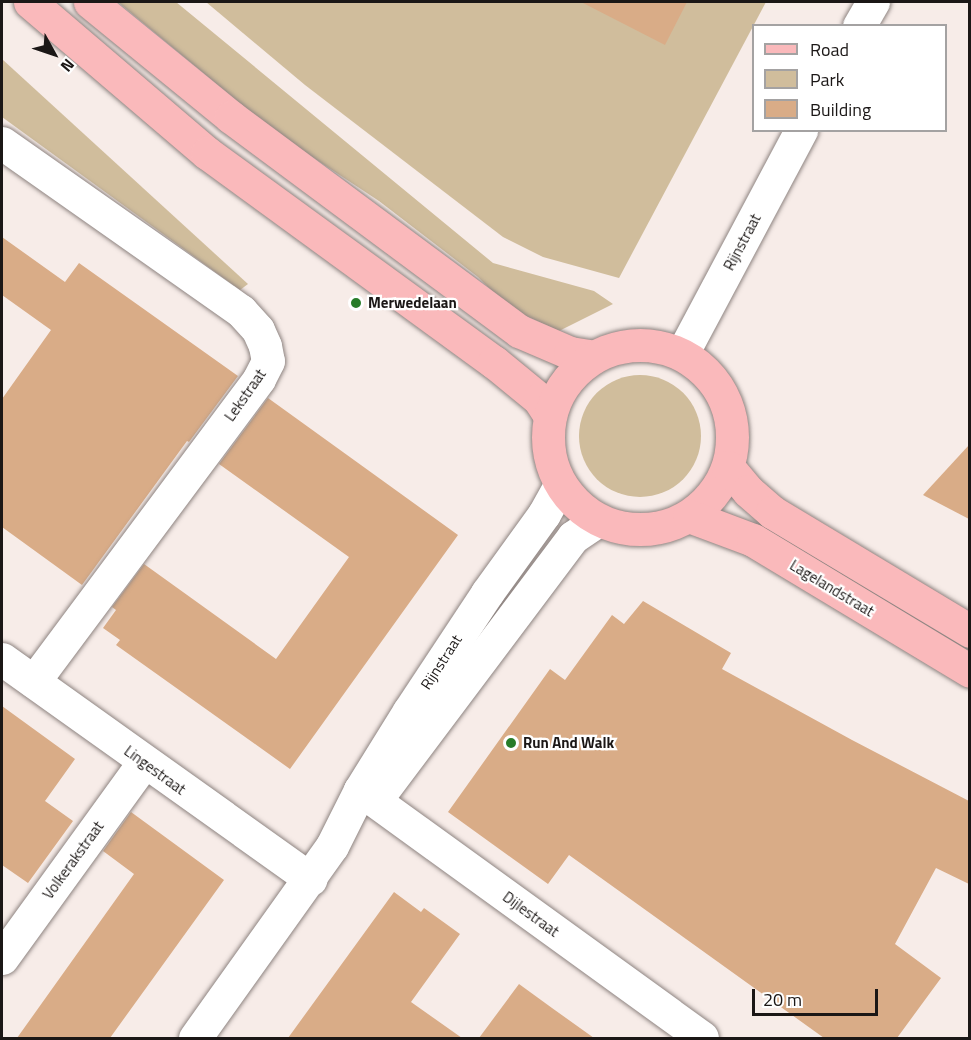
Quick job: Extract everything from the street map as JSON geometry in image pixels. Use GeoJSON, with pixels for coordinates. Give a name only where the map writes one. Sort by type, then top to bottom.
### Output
{"type":"FeatureCollection","features":[{"type":"Feature","properties":{"kind":"main road"},"geometry":{"type":"LineString","coordinates":[[30,2],[207,153],[494,362],[538,399],[550,416]]}},
{"type":"Feature","properties":{"kind":"main road"},"geometry":{"type":"LineString","coordinates":[[90,2],[231,117],[519,331],[570,353],[594,357]]}},
{"type":"Feature","properties":{"kind":"main road"},"geometry":{"type":"LineString","coordinates":[[626,345],[656,345],[682,354],[708,373],[726,400],[733,430],[728,467],[716,492],[689,516],[662,528],[632,530],[598,520],[570,498],[561,485],[551,465],[547,444],[550,416],[557,397],[572,374],[594,357],[626,345]]}},
{"type":"Feature","properties":{"kind":"main road"},"geometry":{"type":"LineString","coordinates":[[728,467],[748,491],[772,512],[969,631]]}},
{"type":"Feature","properties":{"kind":"main road","name":"Lagelandstraat"},"geometry":{"type":"LineString","coordinates":[[689,516],[753,540],[969,671]]}},
{"type":"Feature","properties":{"kind":"street"},"geometry":{"type":"LineString","coordinates":[[860,24],[873,2]]}},
{"type":"Feature","properties":{"kind":"street","name":"Rijnstraat"},"geometry":{"type":"LineString","coordinates":[[682,354],[800,132]]}},
{"type":"Feature","properties":{"kind":"street","name":"Lekstraat"},"geometry":{"type":"LineString","coordinates":[[2,143],[241,311],[258,330],[265,345],[268,361],[252,388],[34,681]]}},
{"type":"Feature","properties":{"kind":"street","name":"Rijnstraat"},"geometry":{"type":"LineString","coordinates":[[368,795],[435,672],[544,514],[561,485]]}},
{"type":"Feature","properties":{"kind":"street","name":"Rijnstraat"},"geometry":{"type":"LineString","coordinates":[[195,1038],[368,795],[573,537],[598,520]]}},
{"type":"Feature","properties":{"kind":"street","name":"Lingestraat"},"geometry":{"type":"LineString","coordinates":[[2,658],[310,879]]}},
{"type":"Feature","properties":{"kind":"street","name":"Volkerakstraat"},"geometry":{"type":"LineString","coordinates":[[2,958],[144,762]]}},
{"type":"Feature","properties":{"kind":"street","name":"Dijlestraat"},"geometry":{"type":"LineString","coordinates":[[368,795],[702,1038]]}},
{"type":"Feature","properties":{"kind":"green space"},"geometry":{"type":"Polygon","coordinates":[[[118,2],[176,2],[493,263],[594,291],[613,304],[559,331],[509,308],[478,277],[379,201],[273,131],[118,2]]]}},
{"type":"Feature","properties":{"kind":"green space"},"geometry":{"type":"Polygon","coordinates":[[[206,2],[766,2],[754,24],[752,24],[752,28],[619,278],[543,257],[503,237],[305,85],[206,2]]]}},
{"type":"Feature","properties":{"kind":"green space"},"geometry":{"type":"Polygon","coordinates":[[[2,59],[248,284],[240,290],[2,117],[2,59]]]}},
{"type":"Feature","properties":{"kind":"green space"},"geometry":{"type":"Polygon","coordinates":[[[640,375],[663,380],[674,385],[683,393],[691,402],[696,413],[701,436],[696,459],[691,470],[683,479],[674,487],[663,492],[640,497],[617,492],[606,487],[597,479],[589,470],[584,459],[579,436],[584,413],[589,402],[597,393],[606,385],[617,380],[640,375]]]}},
{"type":"Feature","properties":{"kind":"building"},"geometry":{"type":"Polygon","coordinates":[[[581,2],[687,2],[665,45],[581,2]]]}},
{"type":"Feature","properties":{"kind":"building"},"geometry":{"type":"Polygon","coordinates":[[[2,237],[65,282],[79,263],[238,376],[189,442],[187,441],[82,585],[2,527],[2,399],[51,330],[2,295],[2,237]]]}},
{"type":"Feature","properties":{"kind":"building"},"geometry":{"type":"Polygon","coordinates":[[[268,398],[458,535],[290,769],[116,645],[120,640],[103,628],[116,610],[112,607],[144,564],[276,659],[349,557],[219,464],[268,398]]]}},
{"type":"Feature","properties":{"kind":"building"},"geometry":{"type":"Polygon","coordinates":[[[969,445],[969,519],[923,495],[969,445]]]}},
{"type":"Feature","properties":{"kind":"building"},"geometry":{"type":"Polygon","coordinates":[[[643,601],[731,653],[722,669],[969,801],[969,884],[936,868],[895,944],[941,978],[897,1038],[824,1038],[569,855],[548,884],[448,812],[550,669],[565,680],[612,615],[624,624],[643,601]]]}},
{"type":"Feature","properties":{"kind":"building"},"geometry":{"type":"Polygon","coordinates":[[[2,706],[75,759],[45,801],[73,821],[28,883],[2,865],[2,706]]]}},
{"type":"Feature","properties":{"kind":"building"},"geometry":{"type":"Polygon","coordinates":[[[131,812],[224,880],[110,1038],[17,1038],[134,874],[103,851],[131,812]]]}},
{"type":"Feature","properties":{"kind":"building"},"geometry":{"type":"Polygon","coordinates":[[[394,892],[421,912],[424,908],[460,934],[411,1002],[462,1038],[288,1038],[394,892]]]}},
{"type":"Feature","properties":{"kind":"building"},"geometry":{"type":"Polygon","coordinates":[[[519,984],[552,1008],[594,1038],[479,1038],[519,984]]]}},
{"type":"Feature","properties":{"kind":"place","name":"Merwedelaan"},"geometry":{"type":"Point","coordinates":[356,303]}},
{"type":"Feature","properties":{"kind":"place","name":"Run And Walk"},"geometry":{"type":"Point","coordinates":[511,743]}}]}
